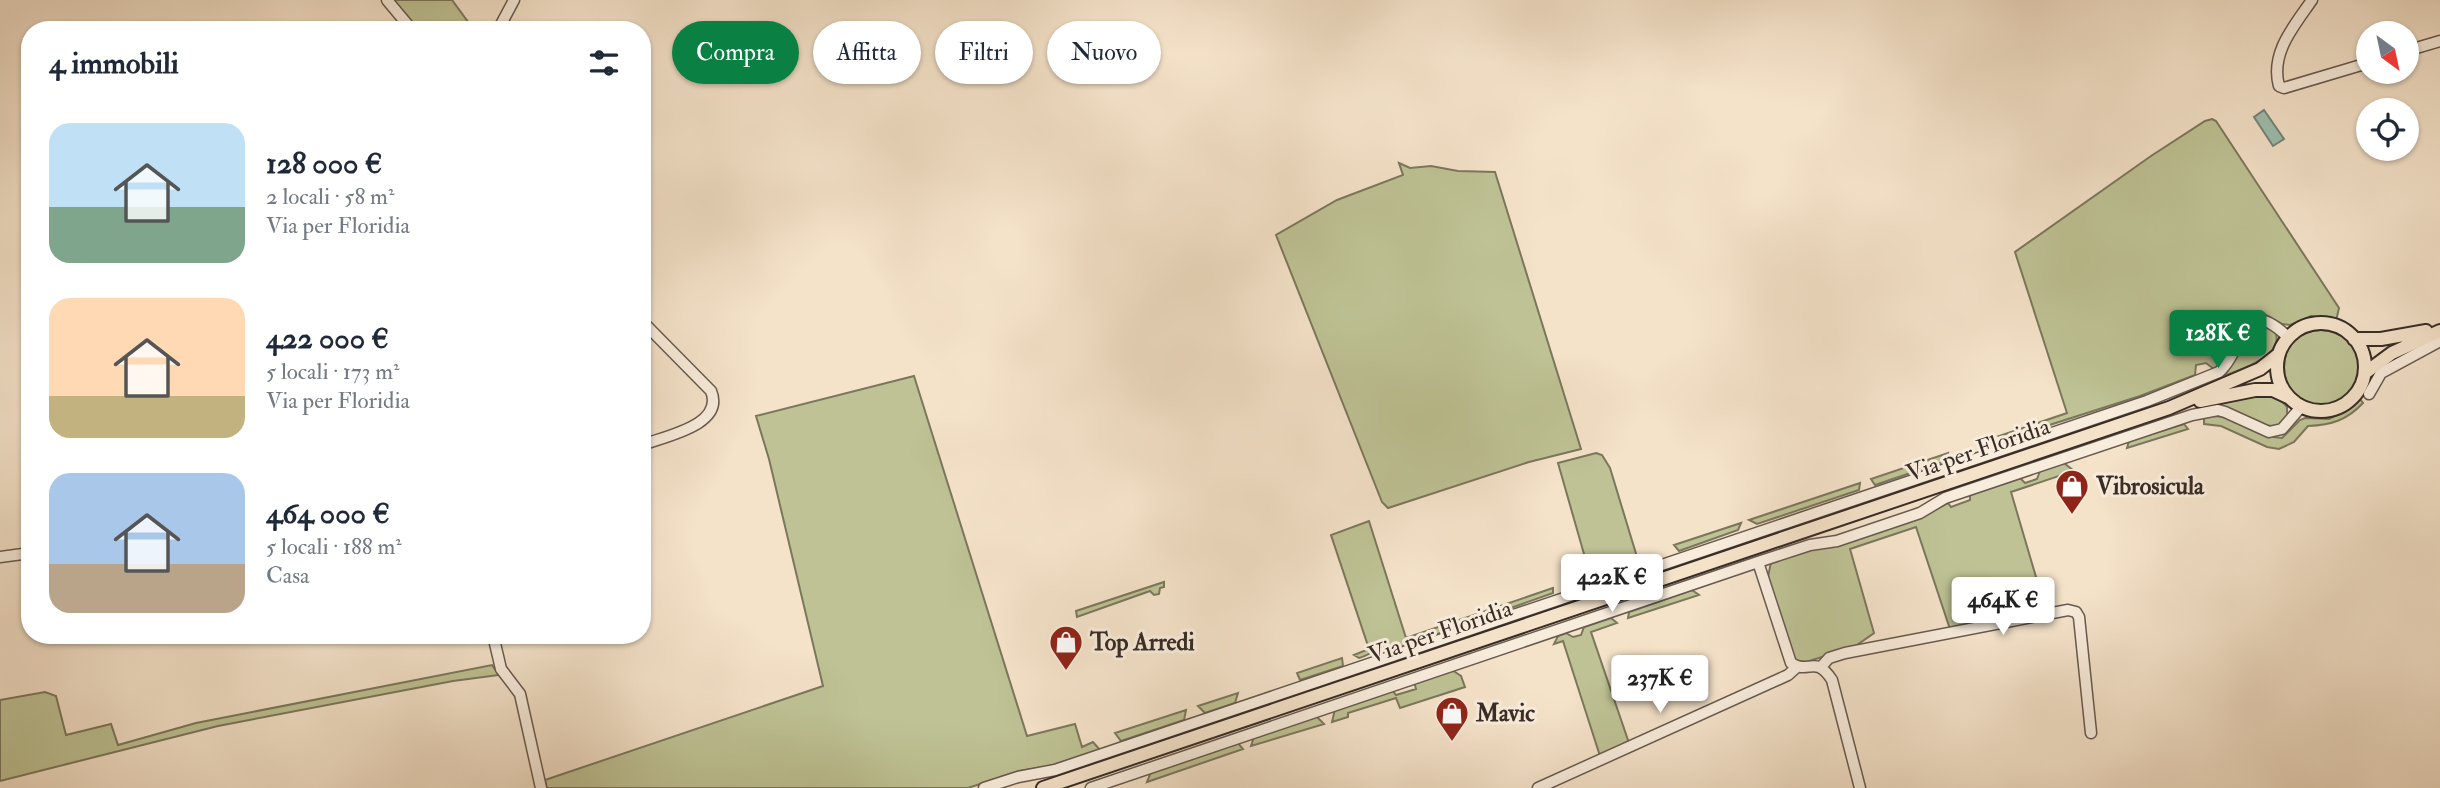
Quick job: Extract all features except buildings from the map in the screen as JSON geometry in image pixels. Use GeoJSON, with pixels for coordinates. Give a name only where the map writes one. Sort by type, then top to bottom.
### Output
{"type":"FeatureCollection","features":[{"type":"Feature","properties":{"kind":"main road"},"geometry":{"type":"LineString","coordinates":[[2322,324],[2343,329],[2354,338],[2363,355],[2365,373],[2361,387],[2353,398],[2328,411],[2301,407],[2273,390],[2255,390],[2169,408],[2260,369],[2279,354],[2289,338],[2300,328],[2322,324]]}},
{"type":"Feature","properties":{"kind":"main road"},"geometry":{"type":"LineString","coordinates":[[2354,338],[2381,339],[2440,329]]}},
{"type":"Feature","properties":{"kind":"main road"},"geometry":{"type":"LineString","coordinates":[[2365,373],[2392,353],[2440,329]]}},
{"type":"Feature","properties":{"kind":"main road"},"geometry":{"type":"LineString","coordinates":[[2279,354],[2278,377],[2289,398]]}},
{"type":"Feature","properties":{"kind":"main road","name":"Via per Floridia"},"geometry":{"type":"LineString","coordinates":[[1043,788],[2169,408]]}},
{"type":"Feature","properties":{"kind":"street"},"geometry":{"type":"LineString","coordinates":[[387,0],[404,21]]}},
{"type":"Feature","properties":{"kind":"street"},"geometry":{"type":"LineString","coordinates":[[503,21],[514,0]]}},
{"type":"Feature","properties":{"kind":"street"},"geometry":{"type":"LineString","coordinates":[[2312,0],[2287,37],[2278,56],[2276,75],[2279,86],[2284,88],[2356,67]]}},
{"type":"Feature","properties":{"kind":"street"},"geometry":{"type":"LineString","coordinates":[[2419,47],[2440,41]]}},
{"type":"Feature","properties":{"kind":"street"},"geometry":{"type":"LineString","coordinates":[[984,788],[1018,777],[1055,770],[2147,401],[2218,372],[2227,365],[2245,327],[2260,319],[2268,320],[2289,338]]}},
{"type":"Feature","properties":{"kind":"street"},"geometry":{"type":"LineString","coordinates":[[651,330],[711,391],[715,399],[710,415],[702,422],[651,442]]}},
{"type":"Feature","properties":{"kind":"street"},"geometry":{"type":"LineString","coordinates":[[2369,394],[2381,373],[2440,341]]}},
{"type":"Feature","properties":{"kind":"street"},"geometry":{"type":"LineString","coordinates":[[1091,788],[1758,562],[1810,545],[1837,541],[1920,513],[1945,498],[2192,415],[2218,410],[2269,432],[2282,429],[2301,407]]}},
{"type":"Feature","properties":{"kind":"street"},"geometry":{"type":"LineString","coordinates":[[0,557],[21,554]]}},
{"type":"Feature","properties":{"kind":"street"},"geometry":{"type":"LineString","coordinates":[[1758,562],[1788,656],[1797,667]]}},
{"type":"Feature","properties":{"kind":"street"},"geometry":{"type":"LineString","coordinates":[[1821,667],[1829,658],[1845,653],[2068,610],[2076,612],[2079,617],[2091,733]]}},
{"type":"Feature","properties":{"kind":"street"},"geometry":{"type":"LineString","coordinates":[[495,644],[501,669],[520,694],[541,788]]}},
{"type":"Feature","properties":{"kind":"street"},"geometry":{"type":"LineString","coordinates":[[1538,788],[1788,675],[1797,667],[1814,665],[1821,667],[1832,680],[1860,788]]}},
{"type":"Feature","properties":{"kind":"shaded area"},"geometry":{"type":"Polygon","coordinates":[[[392,0],[452,0],[467,21],[409,21],[392,0]]]}},
{"type":"Feature","properties":{"kind":"shaded area"},"geometry":{"type":"Polygon","coordinates":[[[2264,110],[2284,139],[2273,146],[2254,117],[2264,110]]]}},
{"type":"Feature","properties":{"kind":"shaded area"},"geometry":{"type":"Polygon","coordinates":[[[2212,119],[2216,121],[2339,308],[2336,321],[2311,316],[2290,325],[2282,324],[2263,313],[2245,323],[2222,363],[2214,369],[2206,363],[2196,365],[2195,375],[2140,396],[2006,439],[1999,436],[2067,413],[2015,252],[2151,156],[2212,119]]]}},
{"type":"Feature","properties":{"kind":"shaded area"},"geometry":{"type":"Polygon","coordinates":[[[1399,163],[1410,168],[1431,166],[1458,171],[1495,172],[1581,449],[1529,462],[1388,508],[1382,502],[1276,235],[1337,200],[1403,175],[1399,163]]]}},
{"type":"Feature","properties":{"kind":"shaded area"},"geometry":{"type":"Polygon","coordinates":[[[2260,325],[2275,331],[2277,340],[2274,348],[2260,360],[2224,376],[2248,333],[2260,325]]]}},
{"type":"Feature","properties":{"kind":"shaded area"},"geometry":{"type":"Polygon","coordinates":[[[2321,330],[2336,333],[2348,341],[2356,353],[2359,368],[2356,383],[2348,395],[2336,403],[2321,406],[2306,403],[2294,395],[2286,383],[2283,368],[2286,353],[2294,341],[2306,333],[2321,330]]]}},
{"type":"Feature","properties":{"kind":"shaded area"},"geometry":{"type":"Polygon","coordinates":[[[914,376],[1027,736],[1075,724],[1082,747],[1093,742],[1100,750],[1050,766],[1019,771],[968,788],[547,788],[545,780],[823,686],[769,459],[756,416],[914,376]]]}},
{"type":"Feature","properties":{"kind":"shaded area"},"geometry":{"type":"Polygon","coordinates":[[[2263,395],[2280,399],[2287,407],[2287,417],[2280,425],[2264,425],[2217,404],[2263,395]]]}},
{"type":"Feature","properties":{"kind":"shaded area"},"geometry":{"type":"Polygon","coordinates":[[[2360,399],[2363,403],[2345,417],[2332,423],[2308,426],[2294,442],[2279,449],[2267,447],[2221,426],[2204,424],[2204,417],[2214,416],[2234,421],[2272,437],[2282,438],[2300,420],[2329,419],[2349,409],[2360,399]]]}},
{"type":"Feature","properties":{"kind":"shaded area"},"geometry":{"type":"Polygon","coordinates":[[[2184,424],[2188,429],[2127,448],[2129,441],[2184,424]]]}},
{"type":"Feature","properties":{"kind":"shaded area"},"geometry":{"type":"Polygon","coordinates":[[[1596,453],[1602,455],[1610,468],[1637,557],[1634,565],[1570,588],[1570,582],[1590,575],[1558,463],[1596,453]]]}},
{"type":"Feature","properties":{"kind":"shaded area"},"geometry":{"type":"Polygon","coordinates":[[[1948,453],[1946,461],[1875,485],[1871,479],[1948,453]]]}},
{"type":"Feature","properties":{"kind":"shaded area"},"geometry":{"type":"Polygon","coordinates":[[[2064,463],[2074,471],[2011,492],[2046,611],[1950,629],[1916,527],[1850,549],[1874,633],[1854,647],[1806,662],[1794,660],[1767,582],[1771,562],[1883,530],[1948,503],[1951,507],[1970,500],[1970,495],[2020,478],[2025,483],[2037,479],[2040,471],[2064,463]]]}},
{"type":"Feature","properties":{"kind":"shaded area"},"geometry":{"type":"Polygon","coordinates":[[[1860,483],[1859,490],[1757,524],[1749,520],[1860,483]]]}},
{"type":"Feature","properties":{"kind":"shaded area"},"geometry":{"type":"Polygon","coordinates":[[[1369,521],[1406,638],[1553,588],[1553,593],[1398,648],[1382,647],[1359,658],[1354,655],[1369,649],[1331,535],[1369,521]]]}},
{"type":"Feature","properties":{"kind":"shaded area"},"geometry":{"type":"Polygon","coordinates":[[[1741,523],[1738,530],[1679,551],[1674,545],[1741,523]]]}},
{"type":"Feature","properties":{"kind":"shaded area"},"geometry":{"type":"Polygon","coordinates":[[[1164,582],[1159,594],[1154,595],[1150,591],[1077,617],[1076,611],[1164,582]]]}},
{"type":"Feature","properties":{"kind":"shaded area"},"geometry":{"type":"Polygon","coordinates":[[[1692,590],[1699,595],[1628,618],[1629,612],[1692,590]]]}},
{"type":"Feature","properties":{"kind":"shaded area"},"geometry":{"type":"Polygon","coordinates":[[[1611,618],[1617,623],[1591,632],[1629,743],[1600,756],[1563,641],[1554,644],[1558,636],[1566,633],[1573,637],[1581,635],[1584,627],[1611,618]]]}},
{"type":"Feature","properties":{"kind":"shaded area"},"geometry":{"type":"Polygon","coordinates":[[[1342,658],[1343,666],[1300,680],[1297,673],[1342,658]]]}},
{"type":"Feature","properties":{"kind":"shaded area"},"geometry":{"type":"Polygon","coordinates":[[[492,665],[499,675],[453,681],[218,726],[0,781],[0,700],[45,692],[56,696],[66,735],[111,724],[118,745],[196,723],[492,665]]]}},
{"type":"Feature","properties":{"kind":"shaded area"},"geometry":{"type":"Polygon","coordinates":[[[1452,670],[1461,676],[1465,687],[1400,708],[1396,698],[1348,713],[1348,717],[1332,722],[1335,709],[1392,690],[1396,695],[1416,689],[1414,682],[1452,670]]]}},
{"type":"Feature","properties":{"kind":"shaded area"},"geometry":{"type":"Polygon","coordinates":[[[1238,693],[1235,703],[1205,713],[1198,706],[1238,693]]]}},
{"type":"Feature","properties":{"kind":"shaded area"},"geometry":{"type":"Polygon","coordinates":[[[1186,710],[1184,720],[1121,741],[1115,733],[1186,710]]]}},
{"type":"Feature","properties":{"kind":"shaded area"},"geometry":{"type":"Polygon","coordinates":[[[1316,716],[1324,724],[1251,746],[1254,737],[1316,716]]]}},
{"type":"Feature","properties":{"kind":"shaded area"},"geometry":{"type":"Polygon","coordinates":[[[1237,742],[1243,749],[1147,782],[1151,772],[1237,742]]]}},
{"type":"Feature","properties":{"kind":"place","name":"Vibrosicula"},"geometry":{"type":"Point","coordinates":[2072,516]}},
{"type":"Feature","properties":{"kind":"place","name":"Top Arredi"},"geometry":{"type":"Point","coordinates":[1066,672]}},
{"type":"Feature","properties":{"kind":"place","name":"Mavic"},"geometry":{"type":"Point","coordinates":[1452,743]}}]}
